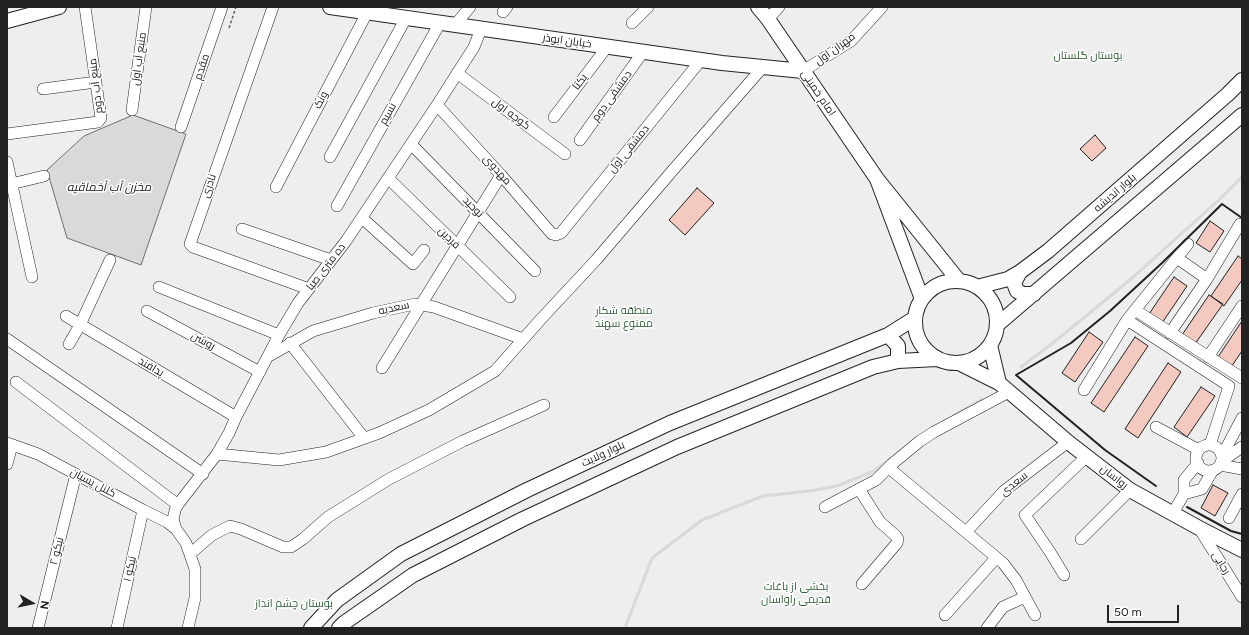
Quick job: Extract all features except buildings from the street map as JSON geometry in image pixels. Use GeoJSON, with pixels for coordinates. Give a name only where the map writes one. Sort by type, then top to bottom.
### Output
{"type":"FeatureCollection","features":[{"type":"Feature","properties":{"kind":"main road"},"geometry":{"type":"LineString","coordinates":[[7,21],[58,7]]}},
{"type":"Feature","properties":{"kind":"main road","name":"خیابان ابوذر"},"geometry":{"type":"LineString","coordinates":[[330,7],[368,10],[406,18],[701,60],[803,71]]}},
{"type":"Feature","properties":{"kind":"main road","name":"امام خمینی"},"geometry":{"type":"LineString","coordinates":[[758,7],[768,19],[877,180]]}},
{"type":"Feature","properties":{"kind":"main road","name":"بلوار اندیشه"},"geometry":{"type":"LineString","coordinates":[[977,287],[1008,279],[1048,251],[1228,94],[1242,80]]}},
{"type":"Feature","properties":{"kind":"main road"},"geometry":{"type":"LineString","coordinates":[[997,325],[1242,116]]}},
{"type":"Feature","properties":{"kind":"main road"},"geometry":{"type":"LineString","coordinates":[[877,180],[959,282]]}},
{"type":"Feature","properties":{"kind":"main road"},"geometry":{"type":"LineString","coordinates":[[877,180],[922,299]]}},
{"type":"Feature","properties":{"kind":"main road"},"geometry":{"type":"LineString","coordinates":[[1020,272],[1014,283],[1017,291],[1023,294],[1034,294]]}},
{"type":"Feature","properties":{"kind":"main road"},"geometry":{"type":"LineString","coordinates":[[945,283],[968,283],[977,287],[986,294],[996,314],[997,325],[995,335],[990,345],[982,354],[971,360],[959,363],[948,363],[937,359],[927,352],[920,342],[916,330],[915,318],[922,299],[932,289],[945,283]]}},
{"type":"Feature","properties":{"kind":"main road","name":"بلوار ولایت"},"geometry":{"type":"LineString","coordinates":[[311,628],[337,600],[401,554],[526,490],[670,423],[888,336],[915,318]]}},
{"type":"Feature","properties":{"kind":"main road"},"geometry":{"type":"LineString","coordinates":[[888,336],[898,346],[898,361]]}},
{"type":"Feature","properties":{"kind":"main road"},"geometry":{"type":"LineString","coordinates":[[990,345],[1004,387]]}},
{"type":"Feature","properties":{"kind":"main road"},"geometry":{"type":"LineString","coordinates":[[339,628],[413,575],[523,520],[677,447],[873,367],[898,361],[937,359]]}},
{"type":"Feature","properties":{"kind":"main road","name":"رواسان"},"geometry":{"type":"LineString","coordinates":[[959,363],[1004,387],[1068,442],[1130,490],[1242,550]]}},
{"type":"Feature","properties":{"kind":"street","name":"منبع آب دوم"},"geometry":{"type":"LineString","coordinates":[[7,134],[98,122],[101,118],[85,7]]}},
{"type":"Feature","properties":{"kind":"street","name":"منبع آب اول"},"geometry":{"type":"LineString","coordinates":[[132,110],[146,7]]}},
{"type":"Feature","properties":{"kind":"street","name":"مقدم"},"geometry":{"type":"LineString","coordinates":[[181,127],[222,7]]}},
{"type":"Feature","properties":{"kind":"street","name":"نادری"},"geometry":{"type":"LineString","coordinates":[[272,7],[190,244],[193,247],[309,289]]}},
{"type":"Feature","properties":{"kind":"street"},"geometry":{"type":"LineString","coordinates":[[455,25],[470,7]]}},
{"type":"Feature","properties":{"kind":"street"},"geometry":{"type":"LineString","coordinates":[[632,23],[648,7]]}},
{"type":"Feature","properties":{"kind":"street"},"geometry":{"type":"LineString","coordinates":[[768,19],[779,7]]}},
{"type":"Feature","properties":{"kind":"street","name":"مهران اول"},"geometry":{"type":"LineString","coordinates":[[803,71],[851,41],[882,7]]}},
{"type":"Feature","properties":{"kind":"street","name":"ونک"},"geometry":{"type":"LineString","coordinates":[[276,187],[368,10]]}},
{"type":"Feature","properties":{"kind":"street"},"geometry":{"type":"LineString","coordinates":[[330,157],[406,18]]}},
{"type":"Feature","properties":{"kind":"street","name":"نسیم"},"geometry":{"type":"LineString","coordinates":[[336,206],[440,23]]}},
{"type":"Feature","properties":{"kind":"street","name":"ده متری صبا"},"geometry":{"type":"LineString","coordinates":[[177,506],[217,454],[279,335],[298,303],[332,260],[362,218],[474,47],[481,29]]}},
{"type":"Feature","properties":{"kind":"street","name":"یکتا"},"geometry":{"type":"LineString","coordinates":[[554,117],[607,47]]}},
{"type":"Feature","properties":{"kind":"street","name":"دمشقی دوم"},"geometry":{"type":"LineString","coordinates":[[580,140],[644,52]]}},
{"type":"Feature","properties":{"kind":"street","name":"دمشقی اول"},"geometry":{"type":"LineString","coordinates":[[556,235],[561,233],[701,60]]}},
{"type":"Feature","properties":{"kind":"street"},"geometry":{"type":"LineString","coordinates":[[217,454],[280,460],[326,452],[379,433],[429,410],[495,372],[596,260],[763,67]]}},
{"type":"Feature","properties":{"kind":"street","name":"کوچه اول"},"geometry":{"type":"LineString","coordinates":[[457,73],[565,154]]}},
{"type":"Feature","properties":{"kind":"street"},"geometry":{"type":"LineString","coordinates":[[43,88],[96,82]]}},
{"type":"Feature","properties":{"kind":"street","name":"مهدوی"},"geometry":{"type":"LineString","coordinates":[[437,105],[552,234],[556,235]]}},
{"type":"Feature","properties":{"kind":"street","name":"توحید"},"geometry":{"type":"LineString","coordinates":[[411,144],[535,271]]}},
{"type":"Feature","properties":{"kind":"street"},"geometry":{"type":"LineString","coordinates":[[7,162],[10,187],[32,277]]}},
{"type":"Feature","properties":{"kind":"street"},"geometry":{"type":"LineString","coordinates":[[382,368],[501,175]]}},
{"type":"Feature","properties":{"kind":"street"},"geometry":{"type":"LineString","coordinates":[[10,187],[44,176]]}},
{"type":"Feature","properties":{"kind":"street","name":"فردین"},"geometry":{"type":"LineString","coordinates":[[388,178],[510,297]]}},
{"type":"Feature","properties":{"kind":"street"},"geometry":{"type":"LineString","coordinates":[[362,218],[413,264],[424,250]]}},
{"type":"Feature","properties":{"kind":"street"},"geometry":{"type":"LineString","coordinates":[[1170,333],[1207,279],[1240,224],[1242,225]]}},
{"type":"Feature","properties":{"kind":"street"},"geometry":{"type":"LineString","coordinates":[[242,229],[332,260]]}},
{"type":"Feature","properties":{"kind":"street"},"geometry":{"type":"LineString","coordinates":[[1084,390],[1127,320],[1188,244]]}},
{"type":"Feature","properties":{"kind":"street"},"geometry":{"type":"LineString","coordinates":[[1177,258],[1207,279]]}},
{"type":"Feature","properties":{"kind":"street"},"geometry":{"type":"LineString","coordinates":[[69,344],[80,325],[110,260]]}},
{"type":"Feature","properties":{"kind":"street"},"geometry":{"type":"LineString","coordinates":[[159,287],[279,335]]}},
{"type":"Feature","properties":{"kind":"street","name":"سعدیه"},"geometry":{"type":"LineString","coordinates":[[268,356],[313,332],[373,313],[415,304],[434,307],[524,339]]}},
{"type":"Feature","properties":{"kind":"street"},"geometry":{"type":"LineString","coordinates":[[1208,357],[1242,306]]}},
{"type":"Feature","properties":{"kind":"street"},"geometry":{"type":"LineString","coordinates":[[1135,310],[1208,357],[1241,376]]}},
{"type":"Feature","properties":{"kind":"street","name":"روشن"},"geometry":{"type":"LineString","coordinates":[[147,311],[260,372]]}},
{"type":"Feature","properties":{"kind":"street","name":"پدافند"},"geometry":{"type":"LineString","coordinates":[[66,316],[236,417]]}},
{"type":"Feature","properties":{"kind":"street"},"geometry":{"type":"LineString","coordinates":[[1127,320],[1230,386],[1210,445]]}},
{"type":"Feature","properties":{"kind":"street"},"geometry":{"type":"LineString","coordinates":[[7,339],[203,474]]}},
{"type":"Feature","properties":{"kind":"street"},"geometry":{"type":"LineString","coordinates":[[290,344],[364,438]]}},
{"type":"Feature","properties":{"kind":"street"},"geometry":{"type":"LineString","coordinates":[[16,382],[177,506],[173,519],[176,529],[186,543],[195,569],[195,598],[188,628]]}},
{"type":"Feature","properties":{"kind":"street"},"geometry":{"type":"LineString","coordinates":[[825,507],[876,480],[920,441],[1004,387]]}},
{"type":"Feature","properties":{"kind":"street"},"geometry":{"type":"LineString","coordinates":[[190,554],[212,535],[230,526],[241,529],[283,547],[291,547],[303,539],[328,517],[389,479],[463,441],[544,404]]}},
{"type":"Feature","properties":{"kind":"street"},"geometry":{"type":"LineString","coordinates":[[1184,494],[1202,489],[1219,463],[1242,418]]}},
{"type":"Feature","properties":{"kind":"street"},"geometry":{"type":"LineString","coordinates":[[1156,426],[1199,450]]}},
{"type":"Feature","properties":{"kind":"street","name":"سعدی"},"geometry":{"type":"LineString","coordinates":[[966,532],[1004,491],[1068,442]]}},
{"type":"Feature","properties":{"kind":"street"},"geometry":{"type":"LineString","coordinates":[[7,464],[9,444]]}},
{"type":"Feature","properties":{"kind":"street","name":"کلنل پسیان"},"geometry":{"type":"LineString","coordinates":[[9,444],[38,454],[167,522],[176,529]]}},
{"type":"Feature","properties":{"kind":"street"},"geometry":{"type":"LineString","coordinates":[[1219,463],[1218,448],[1210,445],[1202,447],[1199,450],[1196,459],[1204,469],[1219,463],[1242,447]]}},
{"type":"Feature","properties":{"kind":"street"},"geometry":{"type":"LineString","coordinates":[[1064,575],[1025,515],[1087,456]]}},
{"type":"Feature","properties":{"kind":"street"},"geometry":{"type":"LineString","coordinates":[[1173,513],[1184,494],[1184,480],[1198,463]]}},
{"type":"Feature","properties":{"kind":"street"},"geometry":{"type":"LineString","coordinates":[[1219,463],[1242,469]]}},
{"type":"Feature","properties":{"kind":"street"},"geometry":{"type":"LineString","coordinates":[[889,468],[1003,563],[1012,575],[1034,615]]}},
{"type":"Feature","properties":{"kind":"street","name":"نیکو ۲"},"geometry":{"type":"LineString","coordinates":[[38,628],[76,474]]}},
{"type":"Feature","properties":{"kind":"street"},"geometry":{"type":"LineString","coordinates":[[859,489],[880,522],[898,539],[897,543],[862,584]]}},
{"type":"Feature","properties":{"kind":"street"},"geometry":{"type":"LineString","coordinates":[[1081,539],[1130,490]]}},
{"type":"Feature","properties":{"kind":"street"},"geometry":{"type":"LineString","coordinates":[[1229,518],[1242,494]]}},
{"type":"Feature","properties":{"kind":"street","name":"نیکو ۱"},"geometry":{"type":"LineString","coordinates":[[117,628],[143,510]]}},
{"type":"Feature","properties":{"kind":"street","name":"رجایی"},"geometry":{"type":"LineString","coordinates":[[1199,528],[1242,597]]}},
{"type":"Feature","properties":{"kind":"street"},"geometry":{"type":"LineString","coordinates":[[945,615],[996,558]]}},
{"type":"Feature","properties":{"kind":"street"},"geometry":{"type":"LineString","coordinates":[[987,628],[1003,607],[1025,597]]}},
{"type":"Feature","properties":{"kind":"path"},"geometry":{"type":"LineString","coordinates":[[229,28],[236,7]]}},
{"type":"Feature","properties":{"kind":"green space","name":"منطقه شکار ممنوع سهند"},"geometry":{"type":"Polygon","coordinates":[[[7,7],[1242,7],[1242,628],[7,628],[7,7]]]}},
{"type":"Feature","properties":{"kind":"water","name":"مخزن آب آخماقیه"},"geometry":{"type":"Polygon","coordinates":[[[133,115],[186,134],[141,265],[67,238],[47,170],[84,136],[133,115]]]}},
{"type":"Feature","properties":{"kind":"waterway"},"geometry":{"type":"LineString","coordinates":[[1021,367],[1058,339],[1131,279],[1221,198],[1241,178]]}},
{"type":"Feature","properties":{"kind":"waterway"},"geometry":{"type":"LineString","coordinates":[[953,416],[982,399]]}},
{"type":"Feature","properties":{"kind":"waterway"},"geometry":{"type":"LineString","coordinates":[[625,628],[652,558],[702,520],[763,496],[809,491],[837,486],[874,471],[890,459]]}},
{"type":"Feature","properties":{"kind":"wall"},"geometry":{"type":"LineString","coordinates":[[1156,486],[1105,450],[1016,375],[1071,343],[1110,311],[1162,263],[1222,204],[1242,218]]}},
{"type":"Feature","properties":{"kind":"wall"},"geometry":{"type":"LineString","coordinates":[[1187,507],[1231,531],[1242,534]]}},
{"type":"Feature","properties":{"kind":"park label","name":"بوستان گلستان"},"geometry":{"type":"Point","coordinates":[1088,56]}},
{"type":"Feature","properties":{"kind":"park label","name":"بخشی از باغات قدیمی راواسان"},"geometry":{"type":"Point","coordinates":[796,593]}},
{"type":"Feature","properties":{"kind":"park label","name":"بوستان چشم انداز"},"geometry":{"type":"Point","coordinates":[294,604]}}]}
